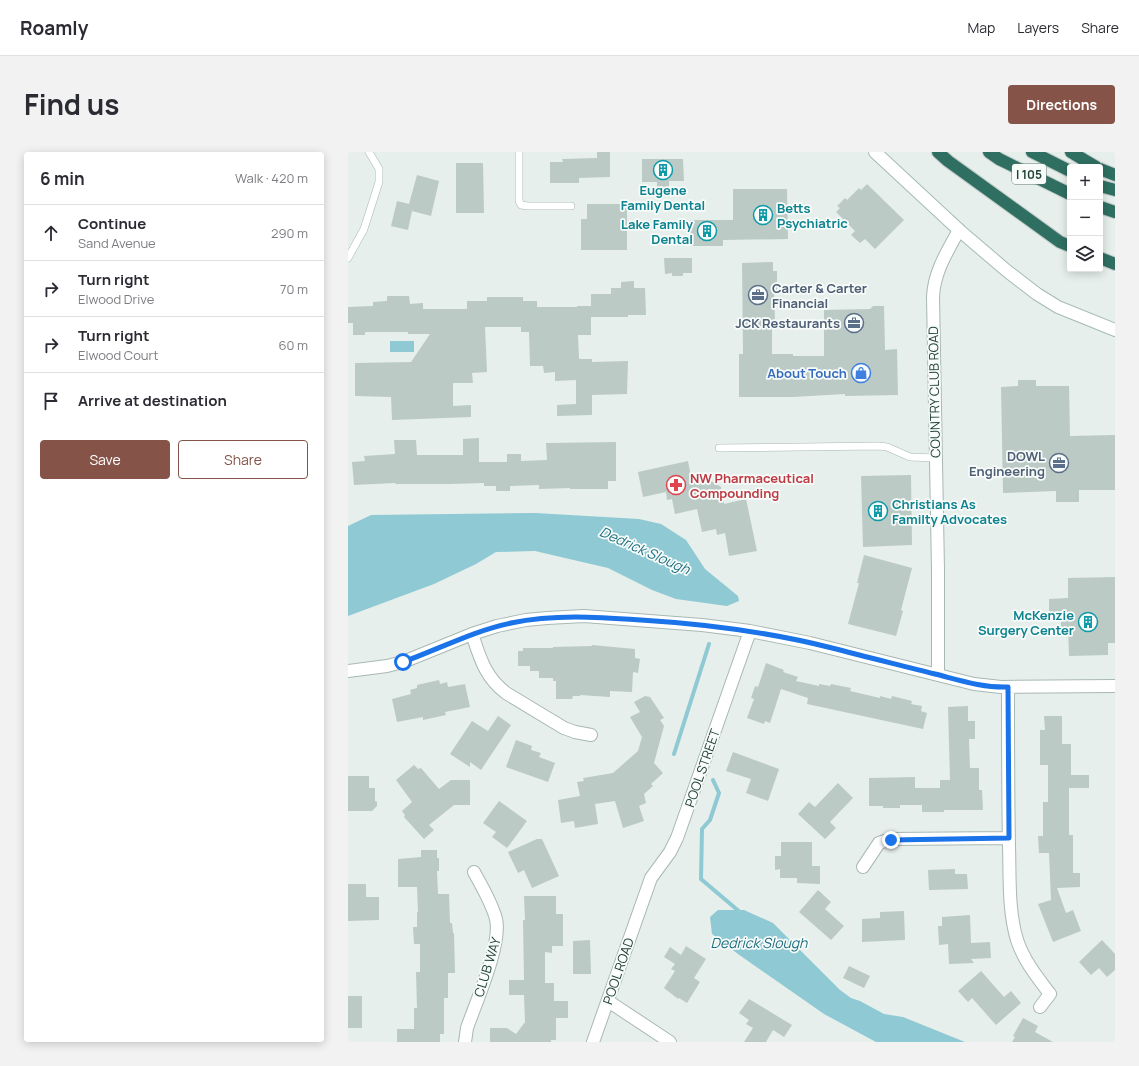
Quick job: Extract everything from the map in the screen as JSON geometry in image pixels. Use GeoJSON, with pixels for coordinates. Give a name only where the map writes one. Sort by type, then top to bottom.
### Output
{"type":"FeatureCollection","features":[{"type":"Feature","properties":{"kind":"highway"},"geometry":{"type":"LineString","coordinates":[[938,152],[948,161],[1060,242],[1067,245]]}},
{"type":"Feature","properties":{"kind":"highway","name":"I 105"},"geometry":{"type":"LineString","coordinates":[[989,152],[999,159],[1067,193]]}},
{"type":"Feature","properties":{"kind":"highway","name":"I 105"},"geometry":{"type":"LineString","coordinates":[[1032,152],[1067,170]]}},
{"type":"Feature","properties":{"kind":"highway"},"geometry":{"type":"LineString","coordinates":[[1072,152],[1091,164]]}},
{"type":"Feature","properties":{"kind":"highway"},"geometry":{"type":"LineString","coordinates":[[1103,171],[1115,176]]}},
{"type":"Feature","properties":{"kind":"highway"},"geometry":{"type":"LineString","coordinates":[[1103,187],[1115,190]]}},
{"type":"Feature","properties":{"kind":"highway"},"geometry":{"type":"LineString","coordinates":[[1103,209],[1115,212]]}},
{"type":"Feature","properties":{"kind":"highway"},"geometry":{"type":"LineString","coordinates":[[1103,259],[1115,264]]}},
{"type":"Feature","properties":{"kind":"street"},"geometry":{"type":"LineString","coordinates":[[875,152],[959,230],[1007,271],[1037,294],[1058,307],[1115,330]]}},
{"type":"Feature","properties":{"kind":"street","name":"COUNTRY CLUB ROAD"},"geometry":{"type":"LineString","coordinates":[[938,675],[938,570],[933,289],[935,278],[959,230]]}},
{"type":"Feature","properties":{"kind":"street"},"geometry":{"type":"LineString","coordinates":[[348,671],[387,666],[403,662],[472,634],[512,623],[564,616],[584,616],[668,622],[750,631],[810,643],[974,684],[1008,687],[1115,686]]}},
{"type":"Feature","properties":{"kind":"street","name":"POOL STREET"},"geometry":{"type":"LineString","coordinates":[[643,900],[652,878],[670,852],[677,838],[750,631]]}},
{"type":"Feature","properties":{"kind":"street"},"geometry":{"type":"LineString","coordinates":[[472,634],[486,670],[497,686],[564,728],[591,735]]}},
{"type":"Feature","properties":{"kind":"street"},"geometry":{"type":"LineString","coordinates":[[1008,687],[1011,903],[1015,933],[1019,947],[1038,980],[1050,994],[1040,1006]]}},
{"type":"Feature","properties":{"kind":"street"},"geometry":{"type":"LineString","coordinates":[[863,867],[875,847],[884,841],[1009,838]]}},
{"type":"Feature","properties":{"kind":"street","name":"CLUB WAY"},"geometry":{"type":"LineString","coordinates":[[465,1042],[467,1028],[496,946],[498,928],[494,911],[474,872]]}},
{"type":"Feature","properties":{"kind":"street","name":"POOL ROAD"},"geometry":{"type":"LineString","coordinates":[[593,1042],[643,900]]}},
{"type":"Feature","properties":{"kind":"street"},"geometry":{"type":"LineString","coordinates":[[608,1001],[670,1042]]}},
{"type":"Feature","properties":{"kind":"lane"},"geometry":{"type":"LineString","coordinates":[[348,258],[364,229],[379,182],[379,169],[370,152]]}},
{"type":"Feature","properties":{"kind":"lane"},"geometry":{"type":"LineString","coordinates":[[519,152],[519,201],[522,205],[571,206]]}},
{"type":"Feature","properties":{"kind":"lane"},"geometry":{"type":"LineString","coordinates":[[719,448],[879,446],[887,447],[910,457],[936,458]]}},
{"type":"Feature","properties":{"kind":"water"},"geometry":{"type":"Polygon","coordinates":[[[390,341],[414,341],[414,352],[390,352],[390,341]]]}},
{"type":"Feature","properties":{"kind":"water"},"geometry":{"type":"Polygon","coordinates":[[[535,513],[639,519],[661,524],[686,540],[705,569],[738,596],[739,601],[727,606],[676,599],[652,590],[608,568],[535,551],[496,552],[476,564],[434,584],[348,616],[348,526],[371,515],[535,513]]]}},
{"type":"Feature","properties":{"kind":"water","name":"Dedrick Slough"},"geometry":{"type":"Polygon","coordinates":[[[718,910],[744,910],[773,923],[840,990],[851,998],[860,1001],[884,1014],[903,1017],[965,1042],[876,1042],[824,1014],[712,934],[710,917],[718,910]]]}},
{"type":"Feature","properties":{"kind":"building"},"geometry":{"type":"Polygon","coordinates":[[[597,152],[610,152],[610,177],[579,178],[579,183],[550,183],[550,162],[563,162],[562,159],[597,158],[597,152]]]}},
{"type":"Feature","properties":{"kind":"building","name":"Eugene Family Dental"},"geometry":{"type":"Polygon","coordinates":[[[642,159],[683,159],[684,181],[669,181],[669,188],[657,188],[657,182],[642,182],[642,159]]]}},
{"type":"Feature","properties":{"kind":"building"},"geometry":{"type":"Polygon","coordinates":[[[456,163],[483,163],[484,213],[456,213],[456,163]]]}},
{"type":"Feature","properties":{"kind":"building"},"geometry":{"type":"Polygon","coordinates":[[[417,175],[439,181],[431,216],[412,211],[408,230],[391,226],[397,201],[409,204],[417,175]]]}},
{"type":"Feature","properties":{"kind":"building"},"geometry":{"type":"Polygon","coordinates":[[[867,184],[904,220],[875,249],[865,239],[860,243],[851,235],[855,231],[836,212],[840,208],[837,206],[845,198],[847,200],[859,188],[861,190],[867,184]]]}},
{"type":"Feature","properties":{"kind":"building","name":"Betts Psychiatric"},"geometry":{"type":"Polygon","coordinates":[[[733,189],[787,189],[788,239],[723,240],[723,246],[690,246],[690,220],[733,220],[733,189]]]}},
{"type":"Feature","properties":{"kind":"building"},"geometry":{"type":"Polygon","coordinates":[[[587,204],[627,204],[627,250],[581,250],[581,219],[587,219],[587,204]]]}},
{"type":"Feature","properties":{"kind":"building"},"geometry":{"type":"Polygon","coordinates":[[[664,258],[692,258],[692,273],[683,273],[683,276],[672,276],[672,273],[665,274],[664,258]]]}},
{"type":"Feature","properties":{"kind":"building"},"geometry":{"type":"Polygon","coordinates":[[[773,262],[773,271],[777,271],[777,290],[774,291],[775,322],[772,322],[772,354],[824,356],[824,310],[870,309],[873,306],[884,306],[885,350],[897,349],[898,395],[845,396],[845,394],[793,397],[739,397],[739,354],[743,354],[742,263],[773,262]]]}},
{"type":"Feature","properties":{"kind":"building"},"geometry":{"type":"Polygon","coordinates":[[[634,281],[634,288],[645,288],[646,315],[628,315],[628,317],[591,317],[591,335],[578,335],[580,359],[592,359],[592,362],[628,361],[627,394],[592,395],[592,415],[557,416],[557,405],[576,404],[576,380],[555,381],[555,372],[544,373],[543,366],[530,366],[529,332],[521,332],[521,327],[485,327],[487,372],[472,373],[473,383],[453,383],[453,406],[471,405],[471,417],[392,420],[391,397],[355,396],[355,363],[411,362],[430,334],[408,334],[408,332],[365,332],[365,335],[353,335],[353,323],[348,323],[348,307],[373,306],[373,302],[387,301],[387,296],[409,296],[410,304],[423,303],[423,309],[467,309],[467,301],[487,301],[487,297],[523,297],[523,301],[537,301],[537,307],[591,306],[591,294],[611,294],[611,288],[621,288],[621,282],[634,281]]]}},
{"type":"Feature","properties":{"kind":"building","name":"DOWL Engineering"},"geometry":{"type":"Polygon","coordinates":[[[1018,380],[1036,380],[1036,386],[1069,386],[1070,436],[1115,435],[1115,490],[1079,490],[1079,502],[1056,502],[1056,491],[1003,493],[1001,387],[1018,386],[1018,380]]]}},
{"type":"Feature","properties":{"kind":"building"},"geometry":{"type":"Polygon","coordinates":[[[479,438],[479,462],[507,462],[507,454],[521,454],[521,461],[547,460],[546,443],[616,442],[616,481],[608,481],[608,489],[539,489],[539,485],[510,486],[510,491],[496,491],[496,486],[484,486],[484,483],[395,483],[354,485],[352,462],[365,461],[364,456],[395,454],[394,440],[416,440],[417,455],[463,455],[463,439],[479,438]]]}},
{"type":"Feature","properties":{"kind":"building"},"geometry":{"type":"Polygon","coordinates":[[[688,461],[692,482],[708,479],[721,487],[724,504],[746,499],[757,551],[729,556],[725,533],[717,535],[716,529],[702,532],[697,509],[675,514],[672,499],[667,500],[666,492],[643,497],[638,472],[688,461]]]}},
{"type":"Feature","properties":{"kind":"building","name":"Christians As Familty Advocates"},"geometry":{"type":"Polygon","coordinates":[[[911,475],[912,545],[863,547],[861,476],[911,475]]]}},
{"type":"Feature","properties":{"kind":"building"},"geometry":{"type":"Polygon","coordinates":[[[864,555],[912,568],[896,636],[848,624],[859,583],[857,583],[864,555]]]}},
{"type":"Feature","properties":{"kind":"building","name":"McKenzie Surgery Center"},"geometry":{"type":"Polygon","coordinates":[[[1115,577],[1115,643],[1108,643],[1108,655],[1069,656],[1068,628],[1061,628],[1061,615],[1049,616],[1049,599],[1068,598],[1068,578],[1115,577]]]}},
{"type":"Feature","properties":{"kind":"building"},"geometry":{"type":"Polygon","coordinates":[[[592,645],[635,649],[635,658],[640,659],[638,673],[633,672],[632,692],[610,691],[610,697],[580,695],[573,696],[572,699],[556,699],[556,681],[553,681],[553,678],[539,678],[539,671],[530,671],[530,666],[518,666],[518,651],[523,651],[523,648],[553,648],[592,645]]]}},
{"type":"Feature","properties":{"kind":"building"},"geometry":{"type":"Polygon","coordinates":[[[766,663],[784,670],[783,672],[798,677],[796,681],[819,686],[819,684],[830,686],[831,684],[851,688],[850,691],[880,698],[880,696],[891,699],[892,696],[912,701],[911,704],[922,706],[921,711],[927,713],[923,729],[807,704],[808,698],[781,689],[770,723],[765,721],[764,724],[747,718],[754,699],[751,698],[755,686],[758,687],[766,663]]]}},
{"type":"Feature","properties":{"kind":"building"},"geometry":{"type":"Polygon","coordinates":[[[439,680],[440,684],[447,682],[448,687],[465,684],[470,707],[445,712],[446,715],[423,720],[423,717],[397,722],[392,699],[411,694],[410,690],[417,688],[417,685],[439,680]]]}},
{"type":"Feature","properties":{"kind":"building"},"geometry":{"type":"Polygon","coordinates":[[[645,696],[650,697],[664,718],[660,720],[664,726],[654,763],[663,773],[651,784],[653,786],[644,794],[646,803],[639,806],[644,821],[623,828],[615,801],[595,804],[598,824],[575,828],[574,821],[561,823],[558,800],[580,796],[577,782],[584,781],[583,778],[613,773],[638,751],[642,737],[630,717],[640,712],[634,702],[645,696]]]}},
{"type":"Feature","properties":{"kind":"building"},"geometry":{"type":"Polygon","coordinates":[[[968,706],[968,721],[975,721],[975,739],[969,739],[970,768],[979,768],[979,790],[982,790],[983,810],[944,810],[944,812],[922,812],[922,805],[900,805],[900,808],[869,806],[869,778],[915,777],[915,788],[940,788],[940,780],[950,780],[948,707],[968,706]]]}},
{"type":"Feature","properties":{"kind":"building"},"geometry":{"type":"Polygon","coordinates":[[[498,716],[511,725],[481,770],[470,762],[470,767],[450,754],[472,721],[488,731],[498,716]]]}},
{"type":"Feature","properties":{"kind":"building"},"geometry":{"type":"Polygon","coordinates":[[[1044,716],[1062,716],[1062,744],[1071,744],[1071,775],[1089,775],[1089,788],[1069,788],[1069,835],[1073,835],[1073,873],[1080,873],[1080,887],[1057,888],[1066,913],[1073,910],[1081,931],[1053,942],[1038,904],[1051,900],[1049,853],[1039,853],[1038,836],[1043,836],[1043,802],[1048,802],[1048,765],[1040,765],[1040,730],[1045,730],[1044,716]]]}},
{"type":"Feature","properties":{"kind":"building"},"geometry":{"type":"Polygon","coordinates":[[[516,740],[532,746],[531,750],[541,753],[539,757],[555,763],[548,782],[506,767],[516,740]]]}},
{"type":"Feature","properties":{"kind":"building"},"geometry":{"type":"Polygon","coordinates":[[[733,752],[779,769],[768,801],[746,793],[751,779],[726,771],[733,752]]]}},
{"type":"Feature","properties":{"kind":"building"},"geometry":{"type":"Polygon","coordinates":[[[414,765],[418,769],[421,768],[439,789],[451,780],[470,780],[470,805],[454,805],[429,825],[434,830],[424,839],[404,817],[405,815],[402,811],[412,802],[396,780],[414,765]]]}},
{"type":"Feature","properties":{"kind":"building"},"geometry":{"type":"Polygon","coordinates":[[[348,776],[369,776],[369,788],[375,788],[375,801],[377,802],[377,806],[372,811],[348,811],[348,776]]]}},
{"type":"Feature","properties":{"kind":"building"},"geometry":{"type":"Polygon","coordinates":[[[838,783],[853,798],[830,822],[836,828],[825,839],[798,814],[809,802],[815,807],[838,783]]]}},
{"type":"Feature","properties":{"kind":"building"},"geometry":{"type":"Polygon","coordinates":[[[499,801],[527,821],[507,848],[492,837],[496,832],[483,823],[499,801]]]}},
{"type":"Feature","properties":{"kind":"building"},"geometry":{"type":"Polygon","coordinates":[[[537,839],[542,839],[559,876],[532,888],[524,870],[518,873],[508,852],[537,839]]]}},
{"type":"Feature","properties":{"kind":"building"},"geometry":{"type":"Polygon","coordinates":[[[781,842],[812,842],[812,866],[820,866],[820,884],[797,883],[797,878],[780,878],[780,869],[775,870],[775,856],[781,856],[781,842]]]}},
{"type":"Feature","properties":{"kind":"building"},"geometry":{"type":"Polygon","coordinates":[[[421,850],[437,850],[437,858],[439,858],[439,871],[437,871],[438,894],[449,894],[450,923],[452,923],[454,933],[455,973],[448,973],[448,998],[444,998],[444,1034],[440,1034],[440,1042],[397,1042],[397,1029],[414,1029],[414,1008],[417,1008],[416,972],[420,972],[420,944],[414,944],[413,927],[417,927],[417,887],[398,887],[398,859],[421,857],[421,850]]]}},
{"type":"Feature","properties":{"kind":"building"},"geometry":{"type":"Polygon","coordinates":[[[955,869],[955,874],[967,874],[968,889],[929,890],[928,870],[955,869]]]}},
{"type":"Feature","properties":{"kind":"building"},"geometry":{"type":"Polygon","coordinates":[[[348,884],[366,884],[366,897],[379,897],[379,920],[348,921],[348,884]]]}},
{"type":"Feature","properties":{"kind":"building"},"geometry":{"type":"Polygon","coordinates":[[[818,890],[831,902],[825,909],[844,926],[831,940],[799,912],[818,890]]]}},
{"type":"Feature","properties":{"kind":"building"},"geometry":{"type":"Polygon","coordinates":[[[524,896],[556,896],[556,914],[563,914],[563,946],[552,946],[552,953],[545,952],[545,983],[554,983],[554,1001],[568,1001],[568,1018],[556,1018],[556,1040],[551,1040],[551,1042],[490,1042],[490,1028],[507,1028],[516,1034],[525,1022],[524,995],[509,995],[509,980],[524,980],[524,896]]]}},
{"type":"Feature","properties":{"kind":"building"},"geometry":{"type":"Polygon","coordinates":[[[904,911],[905,940],[862,942],[862,919],[880,918],[880,912],[904,911]]]}},
{"type":"Feature","properties":{"kind":"building"},"geometry":{"type":"Polygon","coordinates":[[[970,915],[971,943],[990,942],[991,958],[971,959],[974,963],[949,964],[948,944],[939,945],[938,926],[942,926],[942,917],[970,915]]]}},
{"type":"Feature","properties":{"kind":"building"},"geometry":{"type":"Polygon","coordinates":[[[590,940],[591,974],[573,974],[573,941],[590,940]]]}},
{"type":"Feature","properties":{"kind":"building"},"geometry":{"type":"Polygon","coordinates":[[[1102,940],[1115,954],[1115,970],[1107,977],[1099,968],[1091,975],[1079,962],[1102,940]]]}},
{"type":"Feature","properties":{"kind":"building"},"geometry":{"type":"Polygon","coordinates":[[[686,946],[706,959],[694,978],[700,982],[687,1003],[679,998],[678,999],[664,988],[675,971],[671,969],[675,964],[664,957],[670,947],[681,955],[686,946]]]}},
{"type":"Feature","properties":{"kind":"building"},"geometry":{"type":"Polygon","coordinates":[[[849,966],[870,976],[864,988],[843,978],[849,966]]]}},
{"type":"Feature","properties":{"kind":"building"},"geometry":{"type":"Polygon","coordinates":[[[981,971],[1004,997],[1011,991],[1021,1003],[996,1025],[972,998],[968,1002],[958,991],[981,971]]]}},
{"type":"Feature","properties":{"kind":"building"},"geometry":{"type":"Polygon","coordinates":[[[348,996],[362,996],[362,1028],[348,1028],[348,996]]]}},
{"type":"Feature","properties":{"kind":"building"},"geometry":{"type":"Polygon","coordinates":[[[749,999],[792,1025],[784,1037],[773,1030],[766,1042],[744,1042],[753,1028],[746,1024],[749,1020],[739,1013],[749,999]]]}},
{"type":"Feature","properties":{"kind":"building"},"geometry":{"type":"Polygon","coordinates":[[[1023,1018],[1038,1026],[1035,1032],[1053,1042],[1012,1042],[1015,1037],[1013,1036],[1023,1018]]]}},
{"type":"Feature","properties":{"kind":"waterway","name":"Dedrick Slough"},"geometry":{"type":"LineString","coordinates":[[674,754],[709,644]]}},
{"type":"Feature","properties":{"kind":"waterway","name":"Dedrick Slough"},"geometry":{"type":"LineString","coordinates":[[713,780],[719,793],[710,820],[702,829],[701,879],[741,913]]}},
{"type":"Feature","properties":{"kind":"place","name":"Eugene Family Dental"},"geometry":{"type":"Point","coordinates":[663,170]}},
{"type":"Feature","properties":{"kind":"place","name":"Betts Psychiatric"},"geometry":{"type":"Point","coordinates":[763,215]}},
{"type":"Feature","properties":{"kind":"place","name":"Lake Family Dental"},"geometry":{"type":"Point","coordinates":[707,231]}},
{"type":"Feature","properties":{"kind":"place","name":"Carter & Carter Financial"},"geometry":{"type":"Point","coordinates":[758,295]}},
{"type":"Feature","properties":{"kind":"place","name":"JCK Restaurants"},"geometry":{"type":"Point","coordinates":[854,323]}},
{"type":"Feature","properties":{"kind":"place","name":"About Touch"},"geometry":{"type":"Point","coordinates":[861,373]}},
{"type":"Feature","properties":{"kind":"place","name":"DOWL Engineering"},"geometry":{"type":"Point","coordinates":[1059,463]}},
{"type":"Feature","properties":{"kind":"place","name":"NW Pharmaceutical Compounding"},"geometry":{"type":"Point","coordinates":[676,485]}},
{"type":"Feature","properties":{"kind":"place","name":"Christians As Familty Advocates"},"geometry":{"type":"Point","coordinates":[878,511]}},
{"type":"Feature","properties":{"kind":"place","name":"McKenzie Surgery Center"},"geometry":{"type":"Point","coordinates":[1088,622]}},
{"type":"Feature","properties":{"kind":"route"},"geometry":{"type":"LineString","coordinates":[[403,662],[472,634],[497,626],[526,620],[564,616],[584,616],[702,624],[750,631],[810,643],[974,684],[1008,687],[1009,838],[891,840]]}}]}
